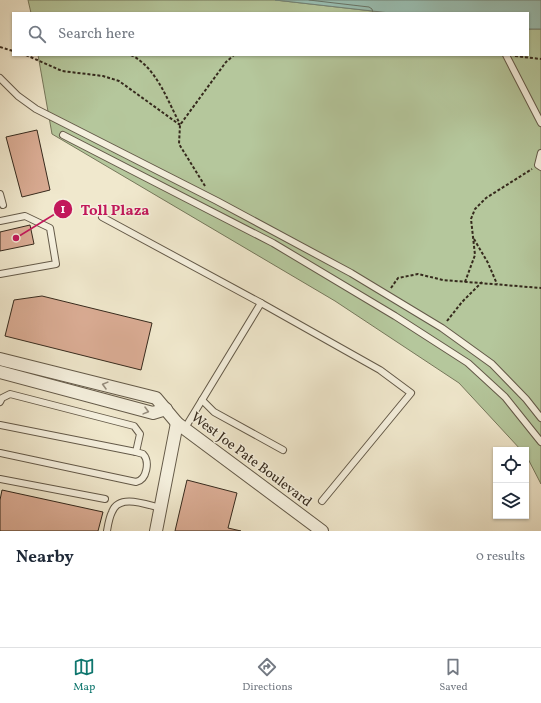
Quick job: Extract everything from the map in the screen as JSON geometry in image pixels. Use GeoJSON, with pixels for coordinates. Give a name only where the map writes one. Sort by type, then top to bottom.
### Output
{"type":"FeatureCollection","features":[{"type":"Feature","properties":{"kind":"street","name":"West Joe Pate Boulevard"},"geometry":{"type":"LineString","coordinates":[[0,358],[156,398],[181,426],[322,531]]}},
{"type":"Feature","properties":{"kind":"street"},"geometry":{"type":"LineString","coordinates":[[0,372],[153,413],[166,409]]}},
{"type":"Feature","properties":{"kind":"street"},"geometry":{"type":"LineString","coordinates":[[156,531],[181,426]]}},
{"type":"Feature","properties":{"kind":"lane"},"geometry":{"type":"LineString","coordinates":[[508,56],[541,123]]}},
{"type":"Feature","properties":{"kind":"lane"},"geometry":{"type":"LineString","coordinates":[[0,78],[18,96],[36,109],[217,201],[351,273],[442,328],[492,364],[526,399],[541,418]]}},
{"type":"Feature","properties":{"kind":"lane"},"geometry":{"type":"LineString","coordinates":[[63,135],[272,243],[402,320],[468,363],[505,397],[541,442]]}},
{"type":"Feature","properties":{"kind":"lane"},"geometry":{"type":"LineString","coordinates":[[540,166],[541,153]]}},
{"type":"Feature","properties":{"kind":"lane"},"geometry":{"type":"LineString","coordinates":[[0,194],[2,205]]}},
{"type":"Feature","properties":{"kind":"lane"},"geometry":{"type":"LineString","coordinates":[[0,221],[25,216],[50,228],[56,264],[0,274]]}},
{"type":"Feature","properties":{"kind":"lane"},"geometry":{"type":"LineString","coordinates":[[102,217],[380,370],[411,393],[322,501]]}},
{"type":"Feature","properties":{"kind":"lane"},"geometry":{"type":"LineString","coordinates":[[181,426],[202,400],[261,304]]}},
{"type":"Feature","properties":{"kind":"lane"},"geometry":{"type":"LineString","coordinates":[[36,382],[39,368]]}},
{"type":"Feature","properties":{"kind":"lane"},"geometry":{"type":"LineString","coordinates":[[75,392],[79,378]]}},
{"type":"Feature","properties":{"kind":"lane"},"geometry":{"type":"LineString","coordinates":[[118,404],[121,389]]}},
{"type":"Feature","properties":{"kind":"lane"},"geometry":{"type":"LineString","coordinates":[[0,402],[2,398],[10,394],[134,426],[140,434],[136,452]]}},
{"type":"Feature","properties":{"kind":"lane"},"geometry":{"type":"LineString","coordinates":[[202,400],[214,412],[283,450]]}},
{"type":"Feature","properties":{"kind":"lane"},"geometry":{"type":"LineString","coordinates":[[0,425],[136,452],[143,454],[147,461],[144,478],[141,481],[136,482],[0,453]]}},
{"type":"Feature","properties":{"kind":"lane"},"geometry":{"type":"LineString","coordinates":[[0,478],[105,499]]}},
{"type":"Feature","properties":{"kind":"lane"},"geometry":{"type":"LineString","coordinates":[[107,531],[112,510],[128,500],[161,508]]}},
{"type":"Feature","properties":{"kind":"path"},"geometry":{"type":"LineString","coordinates":[[0,47],[12,51]]}},
{"type":"Feature","properties":{"kind":"path"},"geometry":{"type":"LineString","coordinates":[[28,56],[62,71],[103,76],[119,81],[180,125]]}},
{"type":"Feature","properties":{"kind":"path"},"geometry":{"type":"LineString","coordinates":[[133,56],[139,59],[153,72],[180,125],[179,144],[198,176],[217,201]]}},
{"type":"Feature","properties":{"kind":"path"},"geometry":{"type":"LineString","coordinates":[[180,125],[226,62],[233,56]]}},
{"type":"Feature","properties":{"kind":"path"},"geometry":{"type":"LineString","coordinates":[[516,56],[541,59]]}},
{"type":"Feature","properties":{"kind":"path"},"geometry":{"type":"LineString","coordinates":[[465,282],[475,255],[471,220],[475,209],[486,198],[540,166]]}},
{"type":"Feature","properties":{"kind":"path"},"geometry":{"type":"LineString","coordinates":[[473,237],[488,263],[497,284]]}},
{"type":"Feature","properties":{"kind":"path"},"geometry":{"type":"LineString","coordinates":[[386,294],[398,278],[406,275],[418,274],[443,280],[541,288]]}},
{"type":"Feature","properties":{"kind":"path"},"geometry":{"type":"LineString","coordinates":[[442,328],[462,302],[482,282]]}},
{"type":"Feature","properties":{"kind":"green space"},"geometry":{"type":"Polygon","coordinates":[[[28,0],[275,0],[381,12],[31,12],[28,0]]]}},
{"type":"Feature","properties":{"kind":"green space"},"geometry":{"type":"Polygon","coordinates":[[[529,29],[541,29],[541,484],[529,461],[529,447],[518,447],[459,383],[335,301],[52,134],[38,56],[529,56],[529,29]]]}},
{"type":"Feature","properties":{"kind":"water"},"geometry":{"type":"Polygon","coordinates":[[[275,0],[541,0],[541,29],[529,29],[529,12],[381,12],[275,0]]]}},
{"type":"Feature","properties":{"kind":"building"},"geometry":{"type":"Polygon","coordinates":[[[37,130],[50,190],[22,197],[6,137],[37,130]]]}},
{"type":"Feature","properties":{"kind":"building"},"geometry":{"type":"Polygon","coordinates":[[[30,225],[34,244],[0,251],[0,232],[30,225]]]}},
{"type":"Feature","properties":{"kind":"building"},"geometry":{"type":"Polygon","coordinates":[[[42,296],[152,323],[141,370],[5,336],[14,300],[42,296]]]}},
{"type":"Feature","properties":{"kind":"building"},"geometry":{"type":"Polygon","coordinates":[[[187,480],[237,493],[228,528],[241,531],[175,531],[187,480]]]}},
{"type":"Feature","properties":{"kind":"building"},"geometry":{"type":"Polygon","coordinates":[[[2,490],[103,512],[98,531],[0,531],[0,500],[2,490]]]}},
{"type":"Feature","properties":{"kind":"place","name":"Toll Plaza"},"geometry":{"type":"Point","coordinates":[16,238]}}]}
